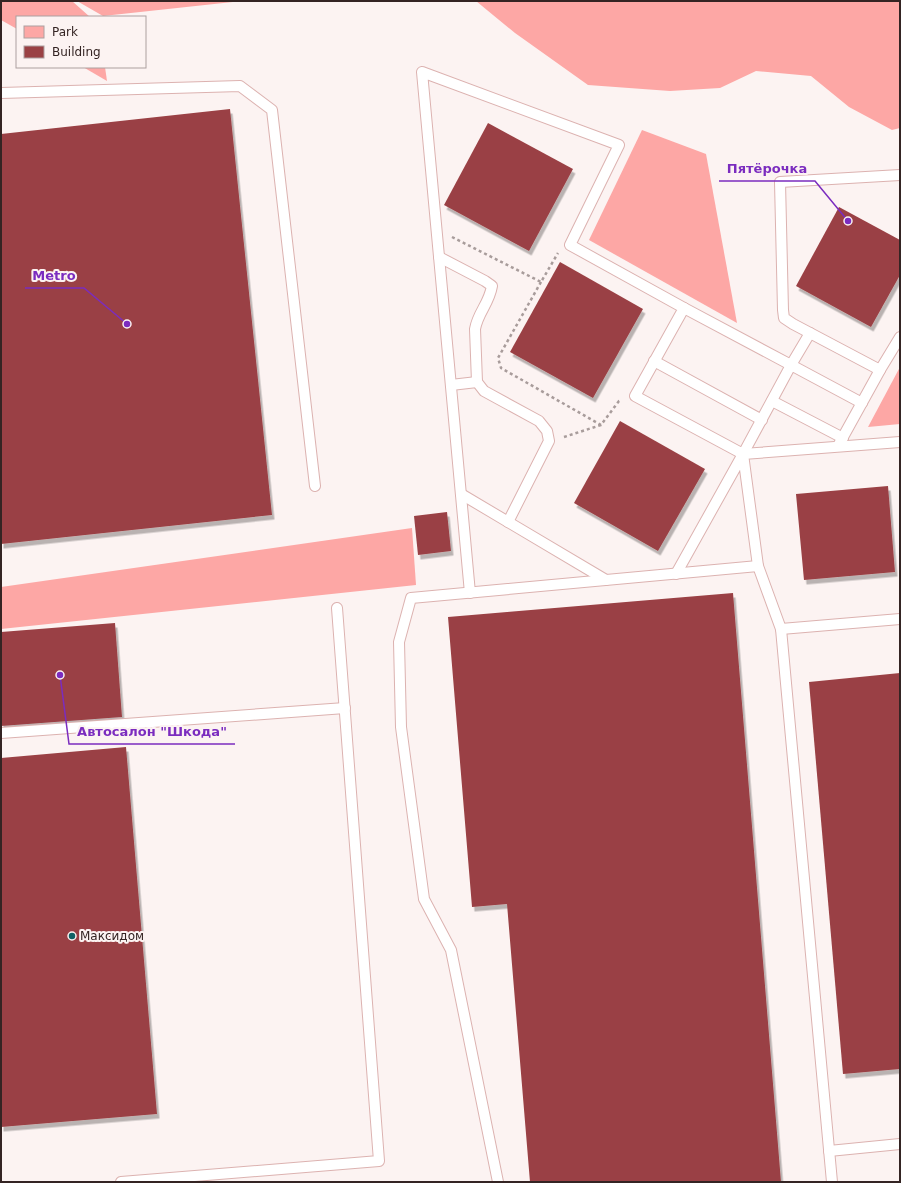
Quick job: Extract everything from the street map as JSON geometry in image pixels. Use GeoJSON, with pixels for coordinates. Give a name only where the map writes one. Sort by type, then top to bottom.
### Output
{"type":"FeatureCollection","features":[{"type":"Feature","properties":{"kind":"lane"},"geometry":{"type":"LineString","coordinates":[[470,593],[422,72],[620,145],[570,245],[862,403]]}},
{"type":"Feature","properties":{"kind":"lane"},"geometry":{"type":"LineString","coordinates":[[1,93],[240,86],[272,110],[315,486]]}},
{"type":"Feature","properties":{"kind":"lane"},"geometry":{"type":"LineString","coordinates":[[880,370],[784,318],[780,182],[900,175]]}},
{"type":"Feature","properties":{"kind":"lane"},"geometry":{"type":"LineString","coordinates":[[439,258],[492,286],[490,297],[477,320],[475,329],[477,382],[484,391],[539,421],[547,431],[549,442],[508,522]]}},
{"type":"Feature","properties":{"kind":"lane"},"geometry":{"type":"LineString","coordinates":[[684,308],[635,396],[743,454],[841,442],[900,442]]}},
{"type":"Feature","properties":{"kind":"lane"},"geometry":{"type":"LineString","coordinates":[[676,574],[810,333]]}},
{"type":"Feature","properties":{"kind":"lane"},"geometry":{"type":"LineString","coordinates":[[841,442],[880,370],[900,337]]}},
{"type":"Feature","properties":{"kind":"lane"},"geometry":{"type":"LineString","coordinates":[[654,361],[762,420]]}},
{"type":"Feature","properties":{"kind":"lane"},"geometry":{"type":"LineString","coordinates":[[451,386],[477,382]]}},
{"type":"Feature","properties":{"kind":"lane"},"geometry":{"type":"LineString","coordinates":[[772,401],[841,442]]}},
{"type":"Feature","properties":{"kind":"lane"},"geometry":{"type":"LineString","coordinates":[[743,454],[758,566],[782,629],[832,1182]]}},
{"type":"Feature","properties":{"kind":"lane"},"geometry":{"type":"LineString","coordinates":[[461,494],[606,580]]}},
{"type":"Feature","properties":{"kind":"lane"},"geometry":{"type":"LineString","coordinates":[[498,1182],[451,950],[424,899],[401,728],[399,642],[411,598],[758,566]]}},
{"type":"Feature","properties":{"kind":"lane"},"geometry":{"type":"LineString","coordinates":[[121,1182],[379,1161],[337,608]]}},
{"type":"Feature","properties":{"kind":"lane"},"geometry":{"type":"LineString","coordinates":[[782,629],[900,619]]}},
{"type":"Feature","properties":{"kind":"lane"},"geometry":{"type":"LineString","coordinates":[[1,733],[345,708]]}},
{"type":"Feature","properties":{"kind":"lane"},"geometry":{"type":"LineString","coordinates":[[829,1150],[900,1144]]}},
{"type":"Feature","properties":{"kind":"path"},"geometry":{"type":"LineString","coordinates":[[436,230],[540,282]]}},
{"type":"Feature","properties":{"kind":"path"},"geometry":{"type":"LineString","coordinates":[[570,245],[561,248],[540,282],[498,358],[501,368],[601,425]]}},
{"type":"Feature","properties":{"kind":"path"},"geometry":{"type":"LineString","coordinates":[[549,442],[601,425],[619,401],[635,396]]}},
{"type":"Feature","properties":{"kind":"green space"},"geometry":{"type":"Polygon","coordinates":[[[1,1],[72,1],[89,16],[16,16],[16,28],[1,20],[1,1]]]}},
{"type":"Feature","properties":{"kind":"green space"},"geometry":{"type":"Polygon","coordinates":[[[77,1],[242,1],[103,16],[77,1]]]}},
{"type":"Feature","properties":{"kind":"green space"},"geometry":{"type":"Polygon","coordinates":[[[476,1],[900,1],[900,128],[892,130],[849,107],[811,76],[756,71],[720,88],[670,91],[588,85],[515,33],[476,1]]]}},
{"type":"Feature","properties":{"kind":"green space"},"geometry":{"type":"Polygon","coordinates":[[[85,68],[105,68],[107,81],[85,68]]]}},
{"type":"Feature","properties":{"kind":"green space"},"geometry":{"type":"Polygon","coordinates":[[[642,130],[706,154],[737,323],[589,240],[642,130]]]}},
{"type":"Feature","properties":{"kind":"green space"},"geometry":{"type":"Polygon","coordinates":[[[900,367],[900,424],[868,427],[900,367]]]}},
{"type":"Feature","properties":{"kind":"green space"},"geometry":{"type":"Polygon","coordinates":[[[412,528],[416,585],[1,629],[1,587],[412,528]]]}},
{"type":"Feature","properties":{"kind":"building"},"geometry":{"type":"Polygon","coordinates":[[[230,109],[272,515],[1,544],[1,134],[230,109]]]}},
{"type":"Feature","properties":{"kind":"building"},"geometry":{"type":"Polygon","coordinates":[[[488,123],[573,169],[529,251],[444,205],[488,123]]]}},
{"type":"Feature","properties":{"kind":"building"},"geometry":{"type":"Polygon","coordinates":[[[839,207],[900,240],[900,275],[871,327],[796,286],[839,207]]]}},
{"type":"Feature","properties":{"kind":"building"},"geometry":{"type":"Polygon","coordinates":[[[560,262],[643,309],[593,398],[510,352],[560,262]]]}},
{"type":"Feature","properties":{"kind":"building"},"geometry":{"type":"Polygon","coordinates":[[[620,421],[705,469],[658,551],[574,503],[620,421]]]}},
{"type":"Feature","properties":{"kind":"building"},"geometry":{"type":"Polygon","coordinates":[[[888,486],[895,572],[804,580],[796,494],[888,486]]]}},
{"type":"Feature","properties":{"kind":"building"},"geometry":{"type":"Polygon","coordinates":[[[447,512],[451,551],[418,555],[414,516],[447,512]]]}},
{"type":"Feature","properties":{"kind":"building"},"geometry":{"type":"Polygon","coordinates":[[[733,593],[781,1182],[530,1182],[507,904],[472,907],[448,617],[733,593]]]}},
{"type":"Feature","properties":{"kind":"building"},"geometry":{"type":"Polygon","coordinates":[[[115,623],[122,717],[1,726],[1,632],[115,623]]]}},
{"type":"Feature","properties":{"kind":"building"},"geometry":{"type":"Polygon","coordinates":[[[900,673],[900,1069],[843,1074],[809,682],[900,673]]]}},
{"type":"Feature","properties":{"kind":"building","name":"Максидом"},"geometry":{"type":"Polygon","coordinates":[[[126,747],[157,1114],[1,1127],[1,758],[126,747]]]}},
{"type":"Feature","properties":{"kind":"place","name":"Пятёрочка"},"geometry":{"type":"Point","coordinates":[848,221]}},
{"type":"Feature","properties":{"kind":"place","name":"Metro"},"geometry":{"type":"Point","coordinates":[127,324]}},
{"type":"Feature","properties":{"kind":"place","name":"Автосалон \"Шкода\""},"geometry":{"type":"Point","coordinates":[60,675]}},
{"type":"Feature","properties":{"kind":"place","name":"Максидом"},"geometry":{"type":"Point","coordinates":[72,936]}}]}
